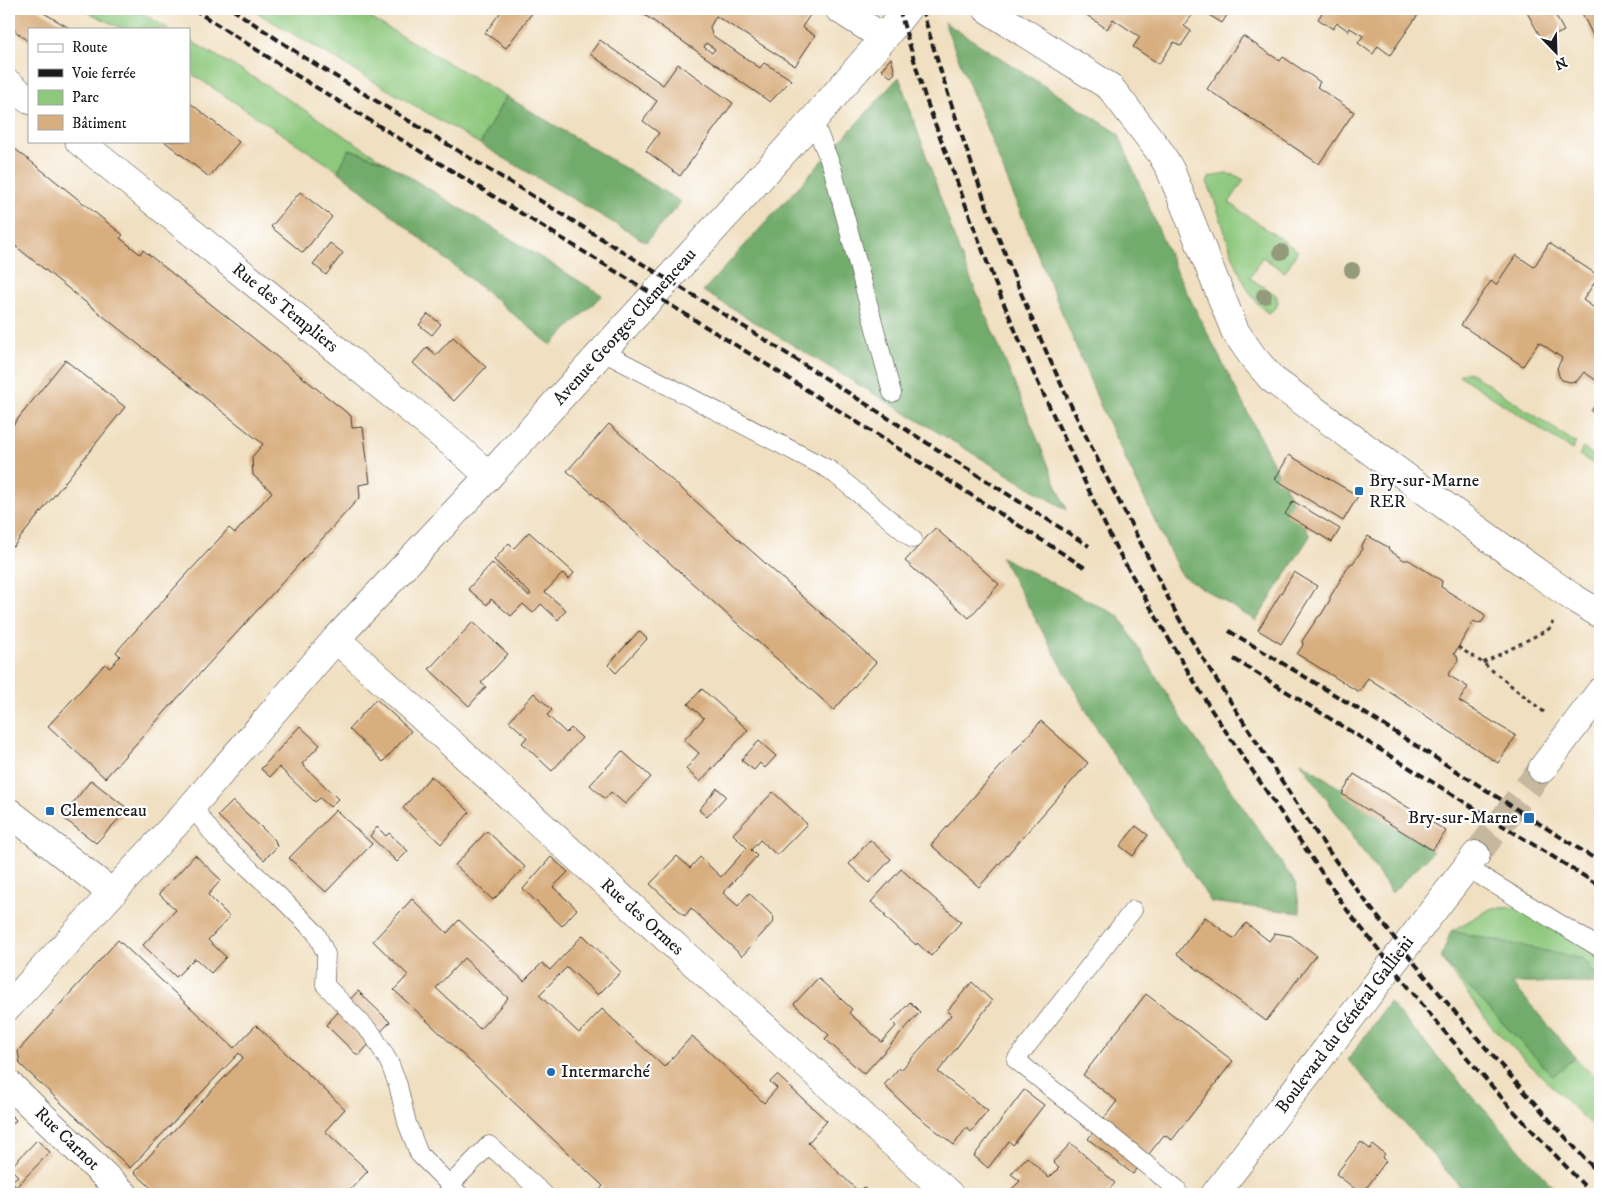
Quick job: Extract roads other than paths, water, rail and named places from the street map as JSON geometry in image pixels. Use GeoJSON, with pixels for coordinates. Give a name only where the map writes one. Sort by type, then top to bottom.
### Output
{"type":"FeatureCollection","features":[{"type":"Feature","properties":{"kind":"street"},"geometry":{"type":"LineString","coordinates":[[839,9],[884,38]]}},
{"type":"Feature","properties":{"kind":"street","name":"Avenue Georges Clemenceau"},"geometry":{"type":"LineString","coordinates":[[9,1006],[192,806],[336,639],[602,352],[813,120],[907,9]]}},
{"type":"Feature","properties":{"kind":"street"},"geometry":{"type":"LineString","coordinates":[[987,9],[1110,87],[1160,152],[1170,169],[1235,331],[1253,357],[1272,379],[1514,556],[1572,597],[1600,614]]}},
{"type":"Feature","properties":{"kind":"street"},"geometry":{"type":"LineString","coordinates":[[9,84],[28,99]]}},
{"type":"Feature","properties":{"kind":"street","name":"Rue des Templiers"},"geometry":{"type":"LineString","coordinates":[[80,142],[459,449],[488,476]]}},
{"type":"Feature","properties":{"kind":"street","name":"Rue des Ormes"},"geometry":{"type":"LineString","coordinates":[[336,639],[949,1194]]}},
{"type":"Feature","properties":{"kind":"street"},"geometry":{"type":"LineString","coordinates":[[1542,769],[1600,692]]}},
{"type":"Feature","properties":{"kind":"street"},"geometry":{"type":"LineString","coordinates":[[9,812],[112,893]]}},
{"type":"Feature","properties":{"kind":"street","name":"Boulevard du Général Gallieni"},"geometry":{"type":"LineString","coordinates":[[1215,1194],[1471,861]]}},
{"type":"Feature","properties":{"kind":"street","name":"Rue Carnot"},"geometry":{"type":"LineString","coordinates":[[9,1084],[124,1194]]}},
{"type":"Feature","properties":{"kind":"lane"},"geometry":{"type":"LineString","coordinates":[[813,120],[832,167],[892,394]]}},
{"type":"Feature","properties":{"kind":"lane"},"geometry":{"type":"LineString","coordinates":[[602,352],[830,470],[913,539]]}},
{"type":"Feature","properties":{"kind":"lane"},"geometry":{"type":"LineString","coordinates":[[192,806],[216,838],[316,933],[326,954],[325,985],[374,1035],[389,1062],[398,1085],[407,1123],[419,1154],[454,1190],[489,1145],[544,1194]]}},
{"type":"Feature","properties":{"kind":"lane"},"geometry":{"type":"LineString","coordinates":[[1471,861],[1600,948]]}},
{"type":"Feature","properties":{"kind":"lane"},"geometry":{"type":"LineString","coordinates":[[1133,910],[1016,1060],[1177,1189]]}},
{"type":"Feature","properties":{"kind":"tunnel"},"geometry":{"type":"LineString","coordinates":[[1476,855],[1542,769]]}},
{"type":"Feature","properties":{"kind":"railway"},"geometry":{"type":"LineString","coordinates":[[193,9],[296,75],[755,357],[1087,569]]}},
{"type":"Feature","properties":{"kind":"railway"},"geometry":{"type":"LineString","coordinates":[[232,9],[302,56],[767,341],[1089,546]]}},
{"type":"Feature","properties":{"kind":"railway"},"geometry":{"type":"LineString","coordinates":[[899,9],[925,97],[995,283],[1034,374],[1115,546],[1170,641],[1212,711],[1347,910],[1437,1023],[1509,1106],[1592,1194]]}},
{"type":"Feature","properties":{"kind":"railway"},"geometry":{"type":"LineString","coordinates":[[922,9],[964,143],[1032,319],[1092,448],[1186,631],[1290,794],[1351,882],[1449,1005],[1508,1074],[1600,1175]]}},
{"type":"Feature","properties":{"kind":"railway"},"geometry":{"type":"LineString","coordinates":[[1229,631],[1355,707],[1600,862]]}},
{"type":"Feature","properties":{"kind":"railway"},"geometry":{"type":"LineString","coordinates":[[1234,659],[1600,886]]}},
{"type":"Feature","properties":{"kind":"place","name":"Bry-sur-Marne RER"},"geometry":{"type":"Point","coordinates":[1359,491]}},
{"type":"Feature","properties":{"kind":"place","name":"Clemenceau"},"geometry":{"type":"Point","coordinates":[50,811]}},
{"type":"Feature","properties":{"kind":"place","name":"Bry-sur-Marne"},"geometry":{"type":"Point","coordinates":[1529,818]}},
{"type":"Feature","properties":{"kind":"place","name":"Intermarché"},"geometry":{"type":"Point","coordinates":[551,1072]}}]}
